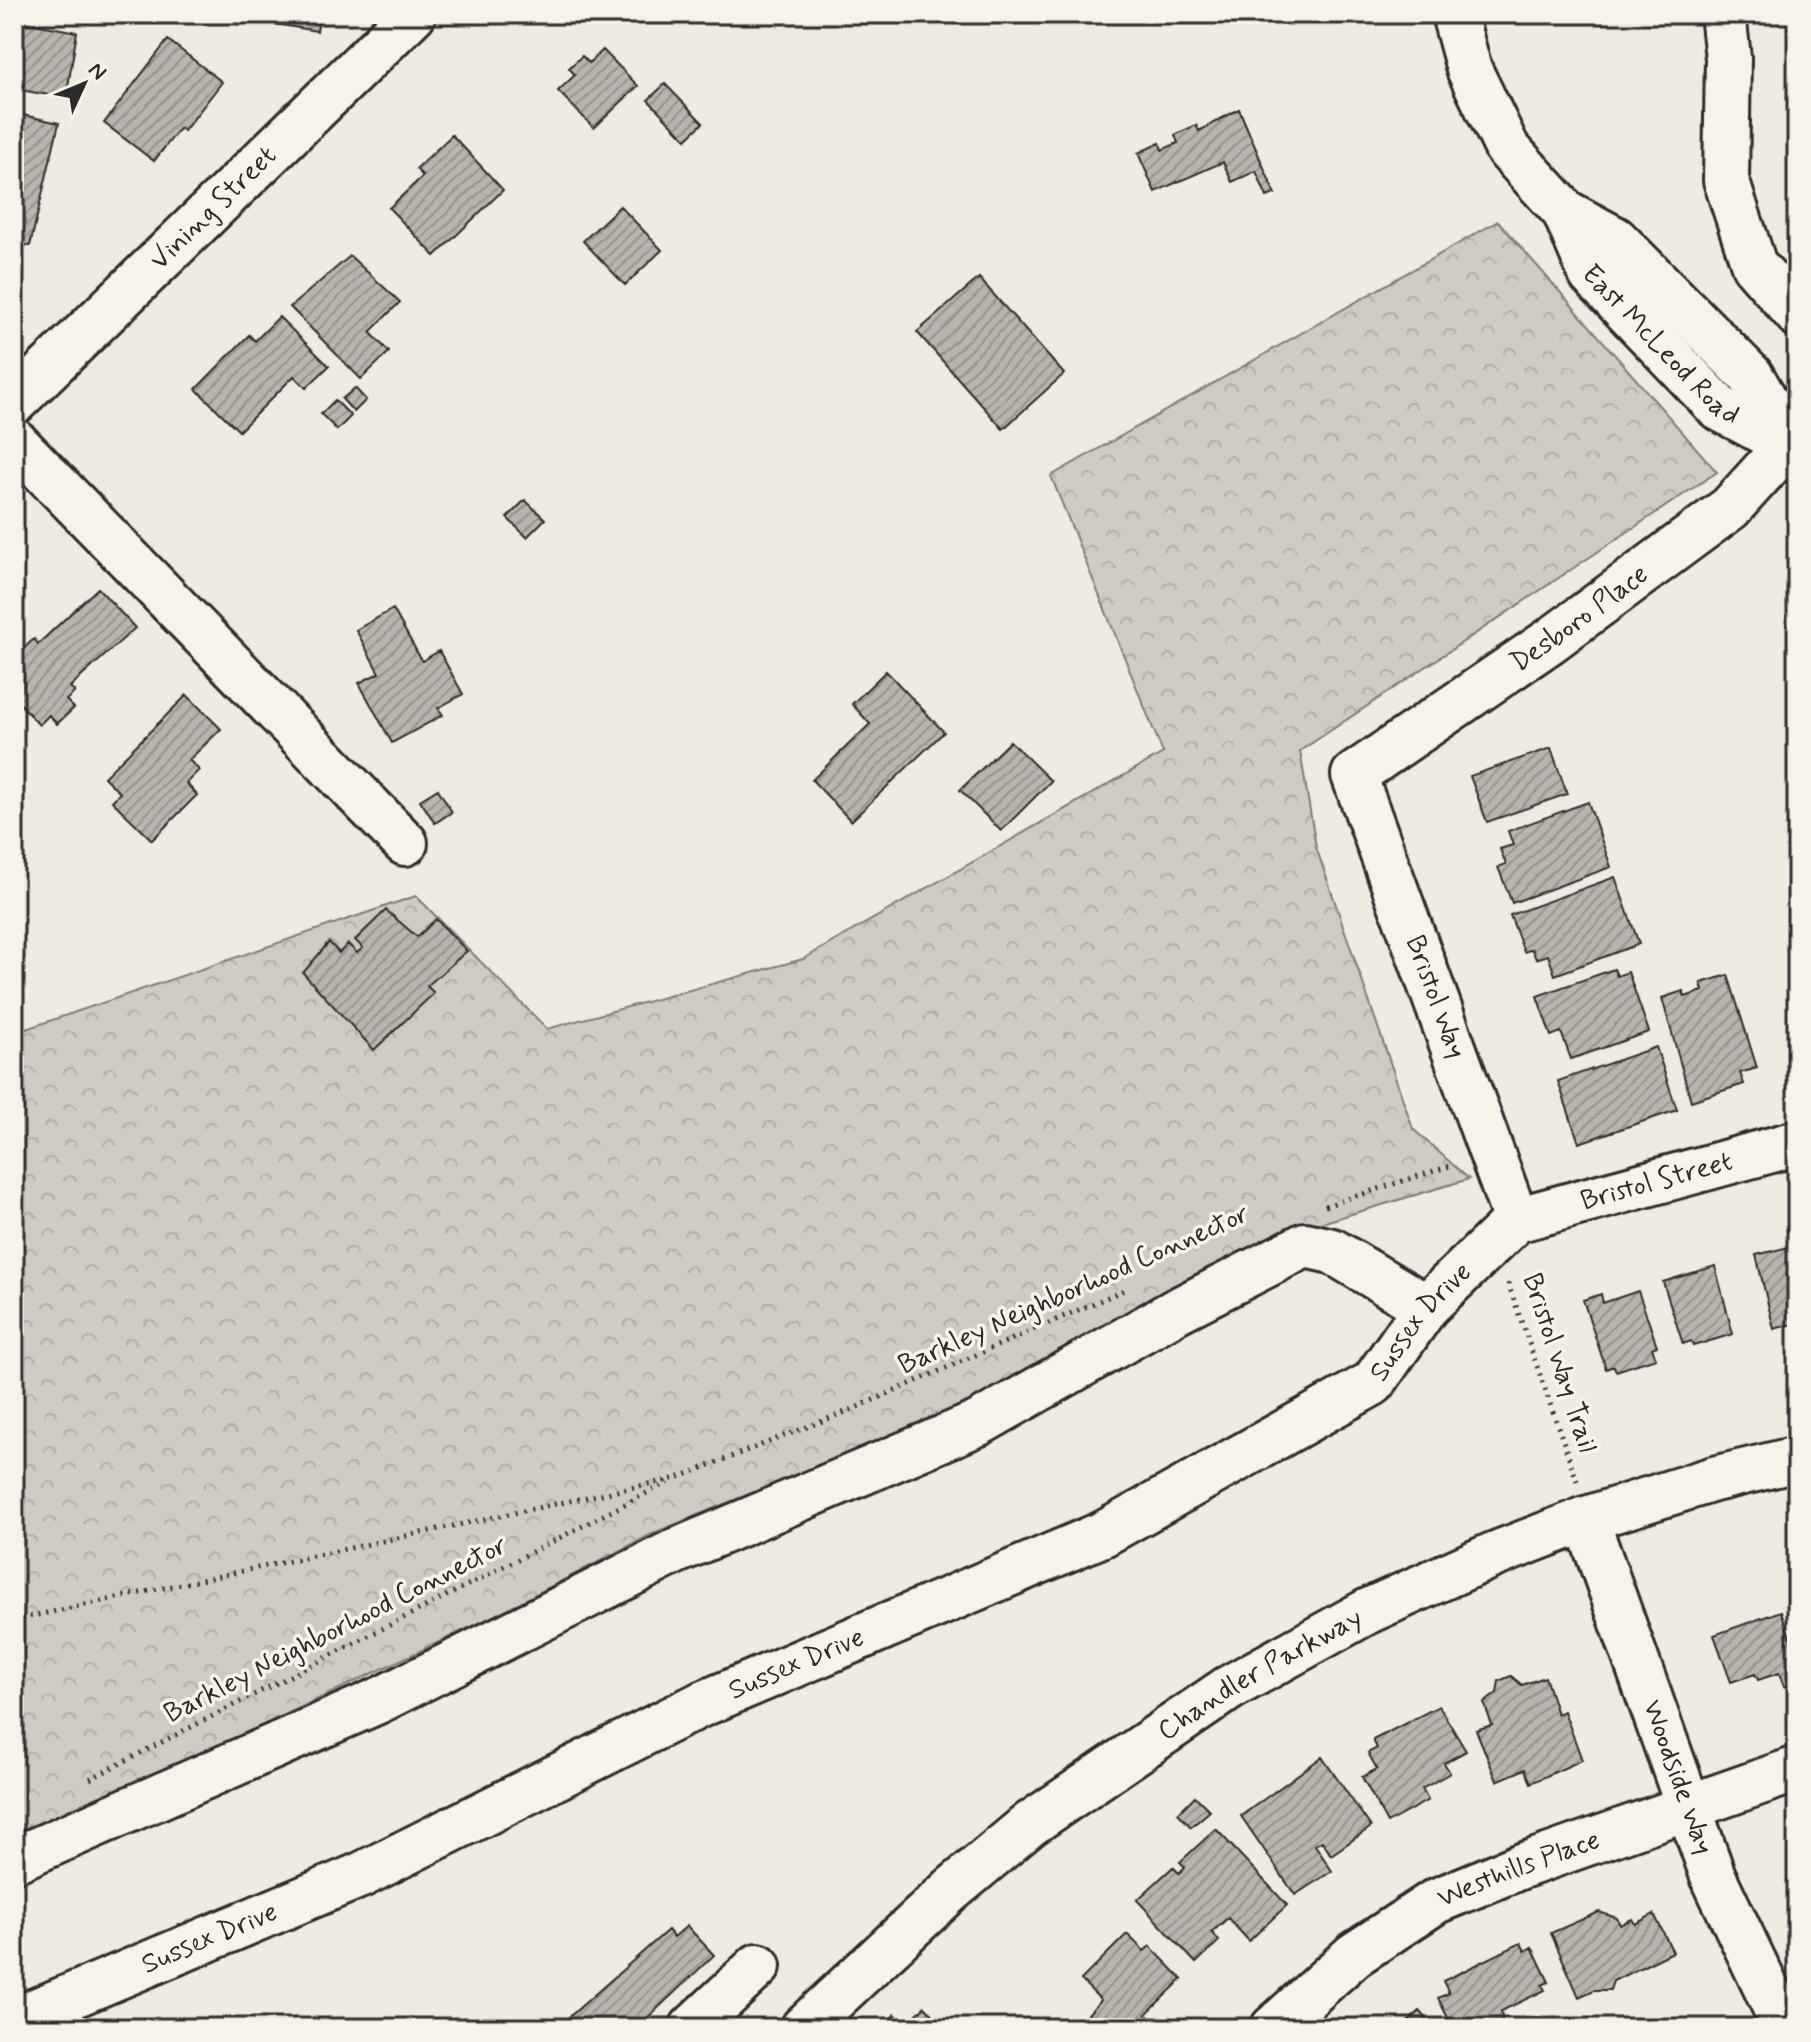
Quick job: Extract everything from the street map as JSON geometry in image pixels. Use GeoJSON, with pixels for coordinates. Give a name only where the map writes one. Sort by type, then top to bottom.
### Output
{"type":"FeatureCollection","features":[{"type":"Feature","properties":{"kind":"street","name":"Vining Street"},"geometry":{"type":"LineString","coordinates":[[14,402],[32,363],[413,14]]}},
{"type":"Feature","properties":{"kind":"street","name":"East McLeod Road"},"geometry":{"type":"LineString","coordinates":[[1454,14],[1469,69],[1507,148],[1565,212],[1615,239],[1751,376],[1795,447]]}},
{"type":"Feature","properties":{"kind":"street"},"geometry":{"type":"LineString","coordinates":[[1723,14],[1728,58],[1726,180],[1754,265],[1797,314]]}},
{"type":"Feature","properties":{"kind":"street"},"geometry":{"type":"LineString","coordinates":[[14,441],[405,843]]}},
{"type":"Feature","properties":{"kind":"street","name":"Desboro Place"},"geometry":{"type":"LineString","coordinates":[[1354,775],[1550,641],[1730,508],[1795,447]]}},
{"type":"Feature","properties":{"kind":"street","name":"Bristol Way"},"geometry":{"type":"LineString","coordinates":[[1354,775],[1516,1220]]}},
{"type":"Feature","properties":{"kind":"street","name":"Bristol Street"},"geometry":{"type":"LineString","coordinates":[[1516,1220],[1797,1143]]}},
{"type":"Feature","properties":{"kind":"street","name":"Sussex Drive"},"geometry":{"type":"LineString","coordinates":[[14,2020],[361,1875],[700,1705],[1103,1534],[1373,1383],[1426,1307],[1516,1220]]}},
{"type":"Feature","properties":{"kind":"street"},"geometry":{"type":"LineString","coordinates":[[14,1860],[380,1700],[676,1551],[979,1423],[1176,1311],[1305,1245],[1332,1251],[1426,1307]]}},
{"type":"Feature","properties":{"kind":"street","name":"Chandler Parkway"},"geometry":{"type":"LineString","coordinates":[[803,2028],[951,1890],[1030,1824],[1229,1688],[1368,1611],[1493,1555],[1586,1519],[1714,1479],[1797,1459]]}},
{"type":"Feature","properties":{"kind":"street","name":"Woodside Way"},"geometry":{"type":"LineString","coordinates":[[1586,1519],[1688,1807],[1745,1948],[1785,2028]]}},
{"type":"Feature","properties":{"kind":"street","name":"Westhills Place"},"geometry":{"type":"LineString","coordinates":[[1273,2028],[1354,1955],[1436,1901],[1519,1867],[1797,1769]]}},
{"type":"Feature","properties":{"kind":"street"},"geometry":{"type":"LineString","coordinates":[[692,2028],[758,1966]]}},
{"type":"Feature","properties":{"kind":"path"},"geometry":{"type":"LineString","coordinates":[[1320,1208],[1492,1152]]}},
{"type":"Feature","properties":{"kind":"path","name":"Bristol Way Trail"},"geometry":{"type":"LineString","coordinates":[[1516,1220],[1504,1271],[1575,1474],[1586,1519]]}},
{"type":"Feature","properties":{"kind":"path","name":"Barkley Neighborhood Connector"},"geometry":{"type":"LineString","coordinates":[[77,1786],[677,1478],[853,1409],[1131,1287]]}},
{"type":"Feature","properties":{"kind":"path","name":"Barkley Neighborhood Connector"},"geometry":{"type":"LineString","coordinates":[[14,1620],[677,1478]]}},
{"type":"Feature","properties":{"kind":"green space"},"geometry":{"type":"Polygon","coordinates":[[[1498,221],[1717,472],[1300,751],[1316,847],[1413,1129],[1469,1179],[1308,1227],[973,1403],[656,1532],[492,1617],[99,1802],[14,1832],[14,1033],[416,896],[547,1029],[803,959],[1163,753],[1051,476],[1498,221]]]}},
{"type":"Feature","properties":{"kind":"building"},"geometry":{"type":"Polygon","coordinates":[[[277,14],[320,14],[317,31],[275,24],[277,14]]]}},
{"type":"Feature","properties":{"kind":"building"},"geometry":{"type":"Polygon","coordinates":[[[14,20],[77,32],[66,98],[14,89],[14,20]]]}},
{"type":"Feature","properties":{"kind":"building"},"geometry":{"type":"Polygon","coordinates":[[[168,40],[222,82],[184,131],[180,128],[154,161],[104,123],[168,40]]]}},
{"type":"Feature","properties":{"kind":"building"},"geometry":{"type":"Polygon","coordinates":[[[603,50],[638,86],[594,128],[558,91],[575,75],[569,68],[582,56],[589,63],[603,50]]]}},
{"type":"Feature","properties":{"kind":"building"},"geometry":{"type":"Polygon","coordinates":[[[665,84],[703,123],[686,139],[648,100],[665,84]]]}},
{"type":"Feature","properties":{"kind":"building"},"geometry":{"type":"Polygon","coordinates":[[[1239,109],[1275,194],[1267,197],[1256,171],[1232,182],[1223,162],[1155,192],[1138,153],[1160,143],[1162,150],[1178,143],[1175,135],[1196,125],[1199,131],[1239,109]]]}},
{"type":"Feature","properties":{"kind":"building"},"geometry":{"type":"Polygon","coordinates":[[[14,113],[59,123],[30,246],[14,243],[14,113]]]}},
{"type":"Feature","properties":{"kind":"building"},"geometry":{"type":"Polygon","coordinates":[[[452,135],[503,190],[435,256],[389,208],[423,176],[416,169],[452,135]]]}},
{"type":"Feature","properties":{"kind":"building"},"geometry":{"type":"Polygon","coordinates":[[[620,206],[662,250],[625,285],[583,241],[620,206]]]}},
{"type":"Feature","properties":{"kind":"building"},"geometry":{"type":"Polygon","coordinates":[[[350,256],[400,302],[370,332],[389,352],[361,379],[290,307],[350,256]]]}},
{"type":"Feature","properties":{"kind":"building"},"geometry":{"type":"Polygon","coordinates":[[[979,278],[1064,374],[1003,429],[917,332],[979,278]]]}},
{"type":"Feature","properties":{"kind":"building"},"geometry":{"type":"Polygon","coordinates":[[[279,317],[329,366],[306,388],[294,376],[239,431],[196,389],[249,335],[255,341],[279,317]]]}},
{"type":"Feature","properties":{"kind":"building"},"geometry":{"type":"Polygon","coordinates":[[[355,388],[366,400],[354,412],[342,399],[355,388]]]}},
{"type":"Feature","properties":{"kind":"building"},"geometry":{"type":"Polygon","coordinates":[[[335,400],[351,416],[337,430],[321,414],[335,400]]]}},
{"type":"Feature","properties":{"kind":"building"},"geometry":{"type":"Polygon","coordinates":[[[525,500],[545,519],[527,537],[507,518],[525,500]]]}},
{"type":"Feature","properties":{"kind":"building"},"geometry":{"type":"Polygon","coordinates":[[[98,588],[135,628],[70,687],[75,692],[66,700],[74,708],[57,724],[49,715],[39,725],[14,697],[14,675],[19,670],[14,657],[34,639],[38,644],[98,588]]]}},
{"type":"Feature","properties":{"kind":"building"},"geometry":{"type":"Polygon","coordinates":[[[393,609],[422,661],[439,651],[463,694],[438,708],[443,715],[392,743],[359,683],[379,673],[356,630],[393,609]]]}},
{"type":"Feature","properties":{"kind":"building"},"geometry":{"type":"Polygon","coordinates":[[[886,671],[944,732],[851,821],[812,780],[870,724],[852,704],[886,671]]]}},
{"type":"Feature","properties":{"kind":"building"},"geometry":{"type":"Polygon","coordinates":[[[187,695],[221,729],[189,760],[199,770],[186,783],[197,795],[152,840],[112,801],[120,793],[104,777],[187,695]]]}},
{"type":"Feature","properties":{"kind":"building"},"geometry":{"type":"Polygon","coordinates":[[[1010,741],[1051,781],[1001,831],[960,790],[1010,741]]]}},
{"type":"Feature","properties":{"kind":"building"},"geometry":{"type":"Polygon","coordinates":[[[1551,748],[1567,794],[1487,822],[1470,776],[1551,748]]]}},
{"type":"Feature","properties":{"kind":"building"},"geometry":{"type":"Polygon","coordinates":[[[438,789],[452,812],[435,823],[420,800],[438,789]]]}},
{"type":"Feature","properties":{"kind":"building"},"geometry":{"type":"Polygon","coordinates":[[[1588,802],[1611,867],[1512,903],[1498,867],[1506,864],[1500,849],[1513,845],[1508,831],[1588,802]]]}},
{"type":"Feature","properties":{"kind":"building"},"geometry":{"type":"Polygon","coordinates":[[[1615,877],[1639,944],[1555,975],[1548,955],[1536,959],[1532,949],[1524,952],[1510,915],[1615,877]]]}},
{"type":"Feature","properties":{"kind":"building"},"geometry":{"type":"Polygon","coordinates":[[[386,910],[417,937],[436,919],[467,951],[427,986],[434,993],[374,1050],[303,973],[329,942],[339,953],[348,944],[357,953],[363,948],[355,940],[386,910]]]}},
{"type":"Feature","properties":{"kind":"building"},"geometry":{"type":"Polygon","coordinates":[[[1614,969],[1617,976],[1628,972],[1649,1032],[1571,1059],[1561,1032],[1551,1036],[1537,996],[1614,969]]]}},
{"type":"Feature","properties":{"kind":"building"},"geometry":{"type":"Polygon","coordinates":[[[1728,975],[1757,1068],[1740,1073],[1744,1084],[1691,1101],[1662,998],[1683,991],[1685,997],[1703,991],[1701,983],[1728,975]]]}},
{"type":"Feature","properties":{"kind":"building"},"geometry":{"type":"Polygon","coordinates":[[[1656,1047],[1677,1110],[1579,1143],[1558,1081],[1656,1047]]]}},
{"type":"Feature","properties":{"kind":"building"},"geometry":{"type":"Polygon","coordinates":[[[1797,1245],[1797,1323],[1774,1329],[1756,1255],[1797,1245]]]}},
{"type":"Feature","properties":{"kind":"building"},"geometry":{"type":"Polygon","coordinates":[[[1715,1266],[1733,1334],[1693,1346],[1691,1341],[1683,1344],[1663,1282],[1715,1266]]]}},
{"type":"Feature","properties":{"kind":"building"},"geometry":{"type":"Polygon","coordinates":[[[1638,1291],[1657,1346],[1652,1348],[1656,1358],[1616,1371],[1614,1366],[1606,1369],[1583,1300],[1601,1294],[1603,1303],[1638,1291]]]}},
{"type":"Feature","properties":{"kind":"building"},"geometry":{"type":"Polygon","coordinates":[[[1781,1611],[1791,1640],[1797,1637],[1797,1682],[1784,1687],[1779,1673],[1758,1680],[1755,1674],[1731,1682],[1714,1635],[1781,1611]]]}},
{"type":"Feature","properties":{"kind":"building"},"geometry":{"type":"Polygon","coordinates":[[[1511,1676],[1522,1685],[1545,1677],[1557,1714],[1564,1711],[1582,1760],[1531,1783],[1525,1769],[1497,1781],[1476,1730],[1492,1725],[1484,1703],[1497,1693],[1499,1681],[1511,1676]]]}},
{"type":"Feature","properties":{"kind":"building"},"geometry":{"type":"Polygon","coordinates":[[[1439,1706],[1466,1751],[1444,1763],[1450,1773],[1422,1789],[1428,1800],[1387,1823],[1362,1777],[1377,1769],[1368,1753],[1377,1748],[1373,1740],[1439,1706]]]}},
{"type":"Feature","properties":{"kind":"building"},"geometry":{"type":"Polygon","coordinates":[[[1322,1757],[1371,1827],[1331,1855],[1322,1841],[1315,1845],[1332,1871],[1295,1895],[1241,1816],[1322,1757]]]}},
{"type":"Feature","properties":{"kind":"building"},"geometry":{"type":"Polygon","coordinates":[[[1195,1796],[1210,1811],[1191,1827],[1178,1813],[1195,1796]]]}},
{"type":"Feature","properties":{"kind":"building"},"geometry":{"type":"Polygon","coordinates":[[[1216,1829],[1287,1905],[1249,1941],[1228,1918],[1212,1932],[1219,1941],[1196,1963],[1137,1900],[1173,1867],[1179,1873],[1185,1867],[1180,1862],[1216,1829]]]}},
{"type":"Feature","properties":{"kind":"building"},"geometry":{"type":"Polygon","coordinates":[[[1797,1878],[1797,1914],[1790,1898],[1794,1896],[1788,1882],[1797,1878]]]}},
{"type":"Feature","properties":{"kind":"building"},"geometry":{"type":"Polygon","coordinates":[[[1599,1912],[1617,1918],[1620,1925],[1632,1919],[1635,1924],[1654,1914],[1673,1952],[1613,1981],[1610,1990],[1594,1990],[1579,1997],[1551,1933],[1599,1912]]]}},
{"type":"Feature","properties":{"kind":"building"},"geometry":{"type":"Polygon","coordinates":[[[687,1926],[714,1955],[637,2028],[562,2028],[560,2025],[668,1930],[674,1937],[687,1926]]]}},
{"type":"Feature","properties":{"kind":"building"},"geometry":{"type":"Polygon","coordinates":[[[1127,1934],[1144,1951],[1150,1946],[1182,1979],[1146,2014],[1154,2022],[1148,2028],[1102,2028],[1088,2014],[1101,2000],[1081,1980],[1127,1934]]]}},
{"type":"Feature","properties":{"kind":"building"},"geometry":{"type":"Polygon","coordinates":[[[1521,1943],[1525,1951],[1532,1947],[1549,1982],[1542,1985],[1545,1990],[1501,2011],[1503,2028],[1482,2028],[1479,2022],[1468,2028],[1453,2028],[1438,1998],[1449,1993],[1443,1981],[1521,1943]]]}},
{"type":"Feature","properties":{"kind":"building"},"geometry":{"type":"Polygon","coordinates":[[[925,2006],[939,2021],[932,2028],[925,2028],[914,2017],[925,2006]]]}},
{"type":"Feature","properties":{"kind":"building"},"geometry":{"type":"Polygon","coordinates":[[[1420,2011],[1435,2028],[1401,2028],[1420,2011]]]}},
{"type":"Feature","properties":{"kind":"building"},"geometry":{"type":"Polygon","coordinates":[[[895,2014],[909,2028],[882,2028],[895,2014]]]}}]}
